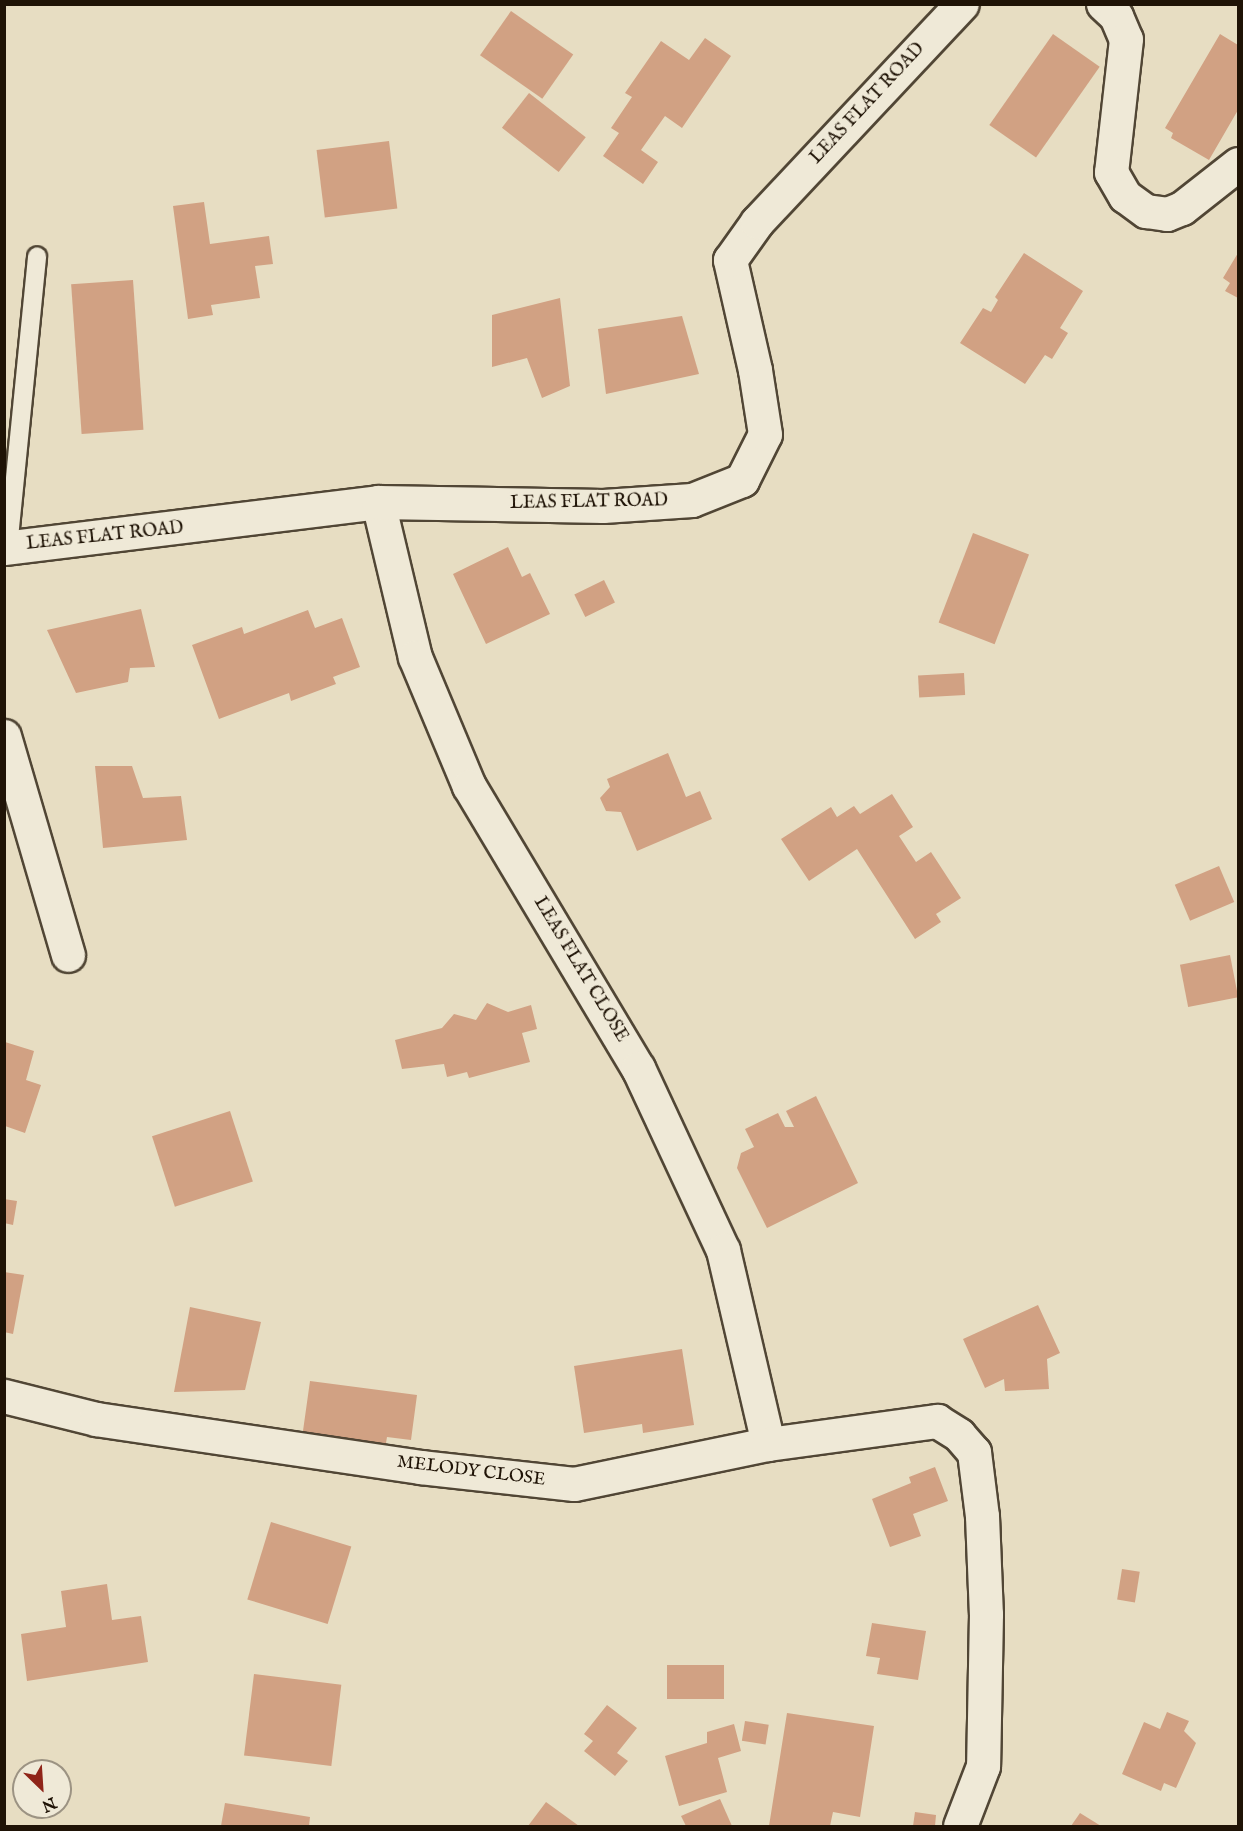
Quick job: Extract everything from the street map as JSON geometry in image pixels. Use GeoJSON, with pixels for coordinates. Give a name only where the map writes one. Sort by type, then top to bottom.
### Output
{"type":"FeatureCollection","features":[{"type":"Feature","properties":{"kind":"street","name":"LEAS FLAT ROAD"},"geometry":{"type":"LineString","coordinates":[[6,548],[378,502],[603,506],[692,500],[742,480],[765,434],[755,370],[730,260],[757,222],[962,4]]}},
{"type":"Feature","properties":{"kind":"street"},"geometry":{"type":"LineString","coordinates":[[1103,4],[1116,16],[1126,39],[1111,172],[1125,196],[1146,212],[1167,214],[1182,208],[1239,164]]}},
{"type":"Feature","properties":{"kind":"street","name":"LEAS FLAT CLOSE"},"geometry":{"type":"LineString","coordinates":[[378,502],[415,657],[469,786],[638,1068],[723,1250],[768,1443]]}},
{"type":"Feature","properties":{"kind":"street"},"geometry":{"type":"LineString","coordinates":[[4,736],[68,956]]}},
{"type":"Feature","properties":{"kind":"street","name":"MELODY CLOSE"},"geometry":{"type":"LineString","coordinates":[[4,1396],[96,1419],[420,1467],[574,1484],[768,1443],[937,1421],[959,1435],[974,1452],[982,1516],[986,1614],[983,1766],[960,1827]]}},
{"type":"Feature","properties":{"kind":"lane"},"geometry":{"type":"LineString","coordinates":[[6,548],[37,256]]}},
{"type":"Feature","properties":{"kind":"building"},"geometry":{"type":"Polygon","coordinates":[[[511,11],[573,55],[542,99],[480,55],[511,11]]]}},
{"type":"Feature","properties":{"kind":"building"},"geometry":{"type":"Polygon","coordinates":[[[1053,34],[1100,67],[1036,158],[989,125],[1053,34]]]}},
{"type":"Feature","properties":{"kind":"building"},"geometry":{"type":"Polygon","coordinates":[[[1220,34],[1238,45],[1238,110],[1209,160],[1171,138],[1173,133],[1165,128],[1220,34]]]}},
{"type":"Feature","properties":{"kind":"building"},"geometry":{"type":"Polygon","coordinates":[[[705,38],[731,56],[682,128],[665,116],[641,150],[658,162],[643,184],[603,156],[619,133],[611,128],[632,97],[625,93],[661,41],[689,60],[705,38]]]}},
{"type":"Feature","properties":{"kind":"building"},"geometry":{"type":"Polygon","coordinates":[[[529,93],[586,137],[559,172],[502,128],[529,93]]]}},
{"type":"Feature","properties":{"kind":"building"},"geometry":{"type":"Polygon","coordinates":[[[389,141],[397,208],[325,217],[317,150],[389,141]]]}},
{"type":"Feature","properties":{"kind":"building"},"geometry":{"type":"Polygon","coordinates":[[[204,202],[210,244],[269,236],[273,264],[255,266],[260,298],[211,305],[213,315],[188,319],[173,206],[204,202]]]}},
{"type":"Feature","properties":{"kind":"building"},"geometry":{"type":"Polygon","coordinates":[[[1024,253],[1083,291],[1060,328],[1068,333],[1052,359],[1045,355],[1025,384],[960,343],[983,308],[991,312],[998,300],[995,297],[1024,253]]]}},
{"type":"Feature","properties":{"kind":"building"},"geometry":{"type":"Polygon","coordinates":[[[1238,253],[1238,298],[1225,291],[1230,283],[1223,278],[1238,253]]]}},
{"type":"Feature","properties":{"kind":"building"},"geometry":{"type":"Polygon","coordinates":[[[133,280],[143,430],[82,434],[71,284],[133,280]]]}},
{"type":"Feature","properties":{"kind":"building"},"geometry":{"type":"Polygon","coordinates":[[[560,298],[570,386],[542,398],[527,358],[492,367],[492,315],[560,298]]]}},
{"type":"Feature","properties":{"kind":"building"},"geometry":{"type":"Polygon","coordinates":[[[682,316],[699,374],[606,394],[598,329],[682,316]]]}},
{"type":"Feature","properties":{"kind":"building"},"geometry":{"type":"Polygon","coordinates":[[[973,533],[1029,555],[995,644],[939,623],[973,533]]]}},
{"type":"Feature","properties":{"kind":"building"},"geometry":{"type":"Polygon","coordinates":[[[508,547],[522,577],[530,573],[550,614],[486,644],[453,574],[508,547]]]}},
{"type":"Feature","properties":{"kind":"building"},"geometry":{"type":"Polygon","coordinates":[[[604,580],[615,602],[585,617],[574,594],[604,580]]]}},
{"type":"Feature","properties":{"kind":"building"},"geometry":{"type":"Polygon","coordinates":[[[141,609],[155,667],[130,668],[128,682],[76,693],[47,630],[141,609]]]}},
{"type":"Feature","properties":{"kind":"building"},"geometry":{"type":"Polygon","coordinates":[[[308,610],[315,628],[342,618],[360,667],[333,677],[336,684],[291,701],[289,693],[219,719],[192,645],[242,627],[244,634],[308,610]]]}},
{"type":"Feature","properties":{"kind":"building"},"geometry":{"type":"Polygon","coordinates":[[[964,673],[965,695],[919,697],[918,675],[964,673]]]}},
{"type":"Feature","properties":{"kind":"building"},"geometry":{"type":"Polygon","coordinates":[[[668,753],[686,797],[700,791],[712,819],[637,851],[621,812],[606,811],[600,798],[610,787],[607,779],[668,753]]]}},
{"type":"Feature","properties":{"kind":"building"},"geometry":{"type":"Polygon","coordinates":[[[95,766],[132,766],[143,798],[181,796],[187,840],[103,848],[95,766]]]}},
{"type":"Feature","properties":{"kind":"building"},"geometry":{"type":"Polygon","coordinates":[[[892,794],[913,827],[899,836],[916,862],[931,852],[961,898],[936,914],[941,922],[915,939],[857,849],[809,881],[781,839],[831,807],[837,817],[854,806],[860,814],[892,794]]]}},
{"type":"Feature","properties":{"kind":"building"},"geometry":{"type":"Polygon","coordinates":[[[1219,866],[1234,902],[1190,921],[1175,885],[1219,866]]]}},
{"type":"Feature","properties":{"kind":"building"},"geometry":{"type":"Polygon","coordinates":[[[1230,955],[1238,997],[1188,1007],[1180,965],[1230,955]]]}},
{"type":"Feature","properties":{"kind":"building"},"geometry":{"type":"Polygon","coordinates":[[[487,1003],[508,1012],[531,1005],[537,1029],[522,1033],[530,1062],[469,1078],[467,1072],[447,1077],[444,1064],[402,1069],[395,1040],[442,1028],[454,1014],[476,1020],[487,1003]]]}},
{"type":"Feature","properties":{"kind":"building"},"geometry":{"type":"Polygon","coordinates":[[[5,1042],[34,1051],[26,1080],[41,1085],[25,1133],[5,1126],[5,1042]]]}},
{"type":"Feature","properties":{"kind":"building"},"geometry":{"type":"Polygon","coordinates":[[[816,1096],[858,1183],[767,1228],[737,1168],[741,1153],[754,1147],[745,1129],[778,1113],[785,1127],[794,1127],[786,1111],[816,1096]]]}},
{"type":"Feature","properties":{"kind":"building"},"geometry":{"type":"Polygon","coordinates":[[[230,1111],[253,1181],[175,1207],[152,1136],[230,1111]]]}},
{"type":"Feature","properties":{"kind":"building"},"geometry":{"type":"Polygon","coordinates":[[[4,1199],[17,1201],[13,1225],[4,1223],[4,1199]]]}},
{"type":"Feature","properties":{"kind":"building"},"geometry":{"type":"Polygon","coordinates":[[[4,1272],[24,1275],[13,1334],[4,1332],[4,1272]]]}},
{"type":"Feature","properties":{"kind":"building"},"geometry":{"type":"Polygon","coordinates":[[[1038,1305],[1060,1353],[1047,1359],[1049,1389],[1005,1391],[1004,1379],[985,1388],[963,1339],[1038,1305]]]}},
{"type":"Feature","properties":{"kind":"building"},"geometry":{"type":"Polygon","coordinates":[[[190,1307],[261,1322],[245,1390],[174,1392],[190,1307]]]}},
{"type":"Feature","properties":{"kind":"building"},"geometry":{"type":"Polygon","coordinates":[[[682,1349],[694,1425],[643,1433],[642,1424],[584,1433],[574,1366],[682,1349]]]}},
{"type":"Feature","properties":{"kind":"building"},"geometry":{"type":"Polygon","coordinates":[[[310,1381],[417,1395],[411,1440],[387,1437],[385,1449],[302,1438],[310,1381]]]}},
{"type":"Feature","properties":{"kind":"building"},"geometry":{"type":"Polygon","coordinates":[[[935,1467],[948,1501],[913,1514],[921,1536],[890,1547],[872,1499],[911,1483],[909,1477],[935,1467]]]}},
{"type":"Feature","properties":{"kind":"building"},"geometry":{"type":"Polygon","coordinates":[[[271,1522],[351,1547],[328,1624],[247,1599],[271,1522]]]}},
{"type":"Feature","properties":{"kind":"building"},"geometry":{"type":"Polygon","coordinates":[[[1122,1569],[1140,1572],[1135,1602],[1117,1600],[1122,1569]]]}},
{"type":"Feature","properties":{"kind":"building"},"geometry":{"type":"Polygon","coordinates":[[[107,1584],[112,1620],[141,1616],[148,1662],[27,1681],[21,1634],[66,1627],[61,1591],[107,1584]]]}},
{"type":"Feature","properties":{"kind":"building"},"geometry":{"type":"Polygon","coordinates":[[[872,1623],[926,1631],[918,1680],[877,1674],[880,1658],[866,1656],[872,1623]]]}},
{"type":"Feature","properties":{"kind":"building"},"geometry":{"type":"Polygon","coordinates":[[[667,1665],[724,1665],[724,1699],[667,1699],[667,1665]]]}},
{"type":"Feature","properties":{"kind":"building"},"geometry":{"type":"Polygon","coordinates":[[[254,1674],[341,1685],[331,1766],[244,1755],[254,1674]]]}},
{"type":"Feature","properties":{"kind":"building"},"geometry":{"type":"Polygon","coordinates":[[[607,1705],[637,1728],[617,1753],[628,1761],[615,1776],[584,1751],[593,1741],[584,1734],[607,1705]]]}},
{"type":"Feature","properties":{"kind":"building"},"geometry":{"type":"Polygon","coordinates":[[[1167,1712],[1189,1721],[1184,1731],[1196,1743],[1176,1788],[1164,1783],[1161,1791],[1122,1774],[1144,1722],[1160,1729],[1167,1712]]]}},
{"type":"Feature","properties":{"kind":"building"},"geometry":{"type":"Polygon","coordinates":[[[787,1713],[874,1726],[860,1817],[833,1812],[830,1826],[769,1826],[787,1713]]]}},
{"type":"Feature","properties":{"kind":"building"},"geometry":{"type":"Polygon","coordinates":[[[745,1721],[769,1725],[766,1745],[742,1741],[745,1721]]]}},
{"type":"Feature","properties":{"kind":"building"},"geometry":{"type":"Polygon","coordinates":[[[734,1724],[741,1751],[718,1758],[727,1792],[679,1806],[665,1756],[707,1743],[707,1732],[734,1724]]]}},
{"type":"Feature","properties":{"kind":"building"},"geometry":{"type":"Polygon","coordinates":[[[720,1799],[732,1826],[686,1826],[681,1816],[720,1799]]]}},
{"type":"Feature","properties":{"kind":"building"},"geometry":{"type":"Polygon","coordinates":[[[546,1802],[579,1826],[528,1826],[546,1802]]]}},
{"type":"Feature","properties":{"kind":"building"},"geometry":{"type":"Polygon","coordinates":[[[225,1803],[310,1817],[309,1826],[221,1826],[225,1803]]]}},
{"type":"Feature","properties":{"kind":"building"},"geometry":{"type":"Polygon","coordinates":[[[915,1812],[936,1815],[935,1826],[913,1826],[915,1812]]]}},
{"type":"Feature","properties":{"kind":"building"},"geometry":{"type":"Polygon","coordinates":[[[1080,1813],[1101,1826],[1071,1826],[1080,1813]]]}}]}
